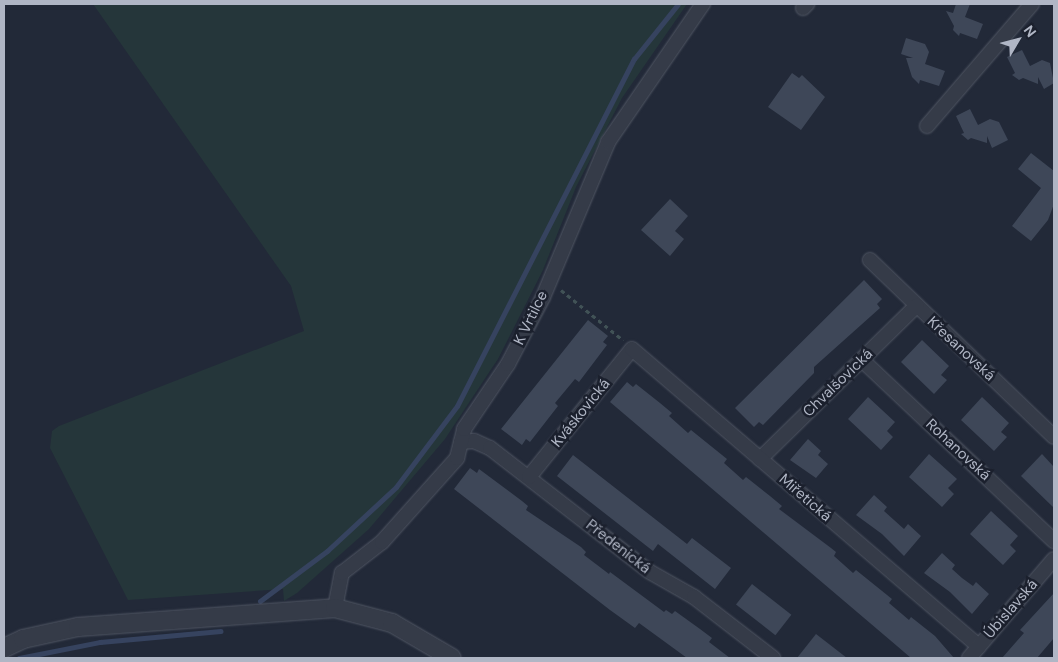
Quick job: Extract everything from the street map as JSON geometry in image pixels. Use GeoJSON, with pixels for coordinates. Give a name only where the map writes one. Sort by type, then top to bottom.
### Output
{"type":"FeatureCollection","features":[{"type":"Feature","properties":{"kind":"street","name":"K Vrtilce"},"geometry":{"type":"LineString","coordinates":[[335,608],[342,573],[360,562],[382,542],[457,458],[464,428],[508,364],[549,281],[608,142],[703,4]]}},
{"type":"Feature","properties":{"kind":"street"},"geometry":{"type":"LineString","coordinates":[[927,126],[1032,4]]}},
{"type":"Feature","properties":{"kind":"street","name":"Křesanovská"},"geometry":{"type":"LineString","coordinates":[[870,260],[1054,437]]}},
{"type":"Feature","properties":{"kind":"street","name":"Chvalšovická"},"geometry":{"type":"LineString","coordinates":[[760,459],[916,306]]}},
{"type":"Feature","properties":{"kind":"street","name":"Miřetická"},"geometry":{"type":"LineString","coordinates":[[632,349],[979,646]]}},
{"type":"Feature","properties":{"kind":"street","name":"Kváskovická"},"geometry":{"type":"LineString","coordinates":[[529,477],[632,349]]}},
{"type":"Feature","properties":{"kind":"street","name":"Rohanovská"},"geometry":{"type":"LineString","coordinates":[[862,360],[1054,541]]}},
{"type":"Feature","properties":{"kind":"street","name":"Předenická"},"geometry":{"type":"LineString","coordinates":[[461,442],[482,443],[529,477],[650,572],[694,597],[773,658]]}},
{"type":"Feature","properties":{"kind":"street","name":"Úbislavská"},"geometry":{"type":"LineString","coordinates":[[969,658],[1054,559]]}},
{"type":"Feature","properties":{"kind":"street"},"geometry":{"type":"LineString","coordinates":[[4,648],[23,640],[78,627],[335,608],[392,623],[452,658]]}},
{"type":"Feature","properties":{"kind":"path"},"geometry":{"type":"LineString","coordinates":[[549,281],[632,349]]}},
{"type":"Feature","properties":{"kind":"shaded area"},"geometry":{"type":"Polygon","coordinates":[[[93,4],[687,4],[622,98],[576,187],[543,270],[498,359],[445,439],[369,529],[297,593],[284,601],[283,589],[128,600],[50,448],[52,431],[59,426],[304,331],[291,286],[93,4]]]}},
{"type":"Feature","properties":{"kind":"building"},"geometry":{"type":"Polygon","coordinates":[[[956,4],[970,4],[965,17],[983,24],[977,39],[960,33],[959,36],[953,30],[954,26],[946,11],[953,13],[956,4]]]}},
{"type":"Feature","properties":{"kind":"building"},"geometry":{"type":"Polygon","coordinates":[[[906,38],[925,44],[929,52],[925,64],[945,71],[939,86],[920,80],[919,84],[912,77],[906,58],[913,58],[901,54],[906,38]]]}},
{"type":"Feature","properties":{"kind":"building"},"geometry":{"type":"Polygon","coordinates":[[[1022,50],[1030,66],[1042,60],[1050,63],[1054,83],[1044,89],[1038,77],[1038,84],[1023,78],[1019,80],[1012,75],[1015,73],[1007,57],[1022,50]]]}},
{"type":"Feature","properties":{"kind":"building"},"geometry":{"type":"Polygon","coordinates":[[[792,73],[799,78],[802,75],[825,97],[801,130],[768,107],[792,73]]]}},
{"type":"Feature","properties":{"kind":"building"},"geometry":{"type":"Polygon","coordinates":[[[970,109],[978,125],[990,119],[999,122],[1008,140],[992,148],[987,136],[987,143],[971,138],[968,140],[961,134],[964,133],[956,116],[970,109]]]}},
{"type":"Feature","properties":{"kind":"building"},"geometry":{"type":"Polygon","coordinates":[[[1031,153],[1054,171],[1054,204],[1048,220],[1031,241],[1012,226],[1041,188],[1018,169],[1031,153]]]}},
{"type":"Feature","properties":{"kind":"building"},"geometry":{"type":"Polygon","coordinates":[[[670,199],[688,216],[675,231],[684,239],[670,256],[641,230],[670,199]]]}},
{"type":"Feature","properties":{"kind":"building"},"geometry":{"type":"Polygon","coordinates":[[[864,280],[882,299],[877,304],[880,308],[814,367],[814,373],[763,425],[759,422],[754,427],[735,408],[864,280]]]}},
{"type":"Feature","properties":{"kind":"building"},"geometry":{"type":"Polygon","coordinates":[[[588,320],[608,336],[603,342],[607,345],[579,382],[575,379],[555,403],[558,406],[530,442],[526,439],[522,445],[501,429],[588,320]]]}},
{"type":"Feature","properties":{"kind":"building"},"geometry":{"type":"Polygon","coordinates":[[[922,340],[949,366],[941,375],[947,380],[934,394],[901,362],[922,340]]]}},
{"type":"Feature","properties":{"kind":"building"},"geometry":{"type":"Polygon","coordinates":[[[627,382],[633,387],[636,384],[672,413],[669,416],[688,433],[691,430],[727,459],[724,463],[743,480],[746,477],[782,506],[779,509],[836,552],[834,556],[853,573],[856,570],[892,599],[889,603],[909,620],[911,617],[935,636],[954,658],[911,658],[610,402],[627,382]]]}},
{"type":"Feature","properties":{"kind":"building"},"geometry":{"type":"Polygon","coordinates":[[[868,397],[895,422],[887,431],[893,437],[881,450],[848,419],[868,397]]]}},
{"type":"Feature","properties":{"kind":"building"},"geometry":{"type":"Polygon","coordinates":[[[982,397],[1009,423],[1001,432],[1007,437],[994,451],[961,420],[982,397]]]}},
{"type":"Feature","properties":{"kind":"building"},"geometry":{"type":"Polygon","coordinates":[[[808,439],[821,451],[818,455],[828,464],[816,478],[790,460],[808,439]]]}},
{"type":"Feature","properties":{"kind":"building"},"geometry":{"type":"Polygon","coordinates":[[[929,454],[957,479],[948,488],[954,494],[942,507],[909,477],[929,454]]]}},
{"type":"Feature","properties":{"kind":"building"},"geometry":{"type":"Polygon","coordinates":[[[1042,454],[1054,467],[1054,508],[1021,476],[1042,454]]]}},
{"type":"Feature","properties":{"kind":"building"},"geometry":{"type":"Polygon","coordinates":[[[573,455],[687,544],[692,538],[731,568],[715,589],[658,544],[653,551],[557,476],[573,455]]]}},
{"type":"Feature","properties":{"kind":"building"},"geometry":{"type":"Polygon","coordinates":[[[470,468],[477,473],[479,469],[522,501],[528,506],[526,510],[581,547],[586,552],[584,555],[609,574],[610,572],[664,612],[666,610],[672,614],[675,611],[700,629],[712,638],[709,642],[730,658],[687,658],[639,623],[635,628],[610,610],[454,489],[470,468]]]}},
{"type":"Feature","properties":{"kind":"building"},"geometry":{"type":"Polygon","coordinates":[[[874,495],[887,507],[884,511],[904,529],[908,524],[921,536],[904,556],[882,534],[856,515],[874,495]]]}},
{"type":"Feature","properties":{"kind":"building"},"geometry":{"type":"Polygon","coordinates":[[[991,511],[1018,536],[1010,545],[1016,551],[1003,565],[970,534],[991,511]]]}},
{"type":"Feature","properties":{"kind":"building"},"geometry":{"type":"Polygon","coordinates":[[[942,553],[955,565],[952,569],[962,578],[973,586],[976,582],[989,594],[972,614],[950,592],[924,573],[942,553]]]}},
{"type":"Feature","properties":{"kind":"building"},"geometry":{"type":"Polygon","coordinates":[[[752,584],[791,615],[775,635],[736,604],[752,584]]]}},
{"type":"Feature","properties":{"kind":"building"},"geometry":{"type":"Polygon","coordinates":[[[1054,593],[1054,638],[1037,658],[1002,658],[1024,633],[1020,630],[1054,593]]]}},
{"type":"Feature","properties":{"kind":"building"},"geometry":{"type":"Polygon","coordinates":[[[816,634],[847,658],[797,658],[816,634]]]}},
{"type":"Feature","properties":{"kind":"waterway"},"geometry":{"type":"LineString","coordinates":[[260,601],[327,551],[396,487],[457,406],[634,59],[678,4]]}},
{"type":"Feature","properties":{"kind":"waterway"},"geometry":{"type":"LineString","coordinates":[[19,658],[100,642],[220,631]]}}]}
